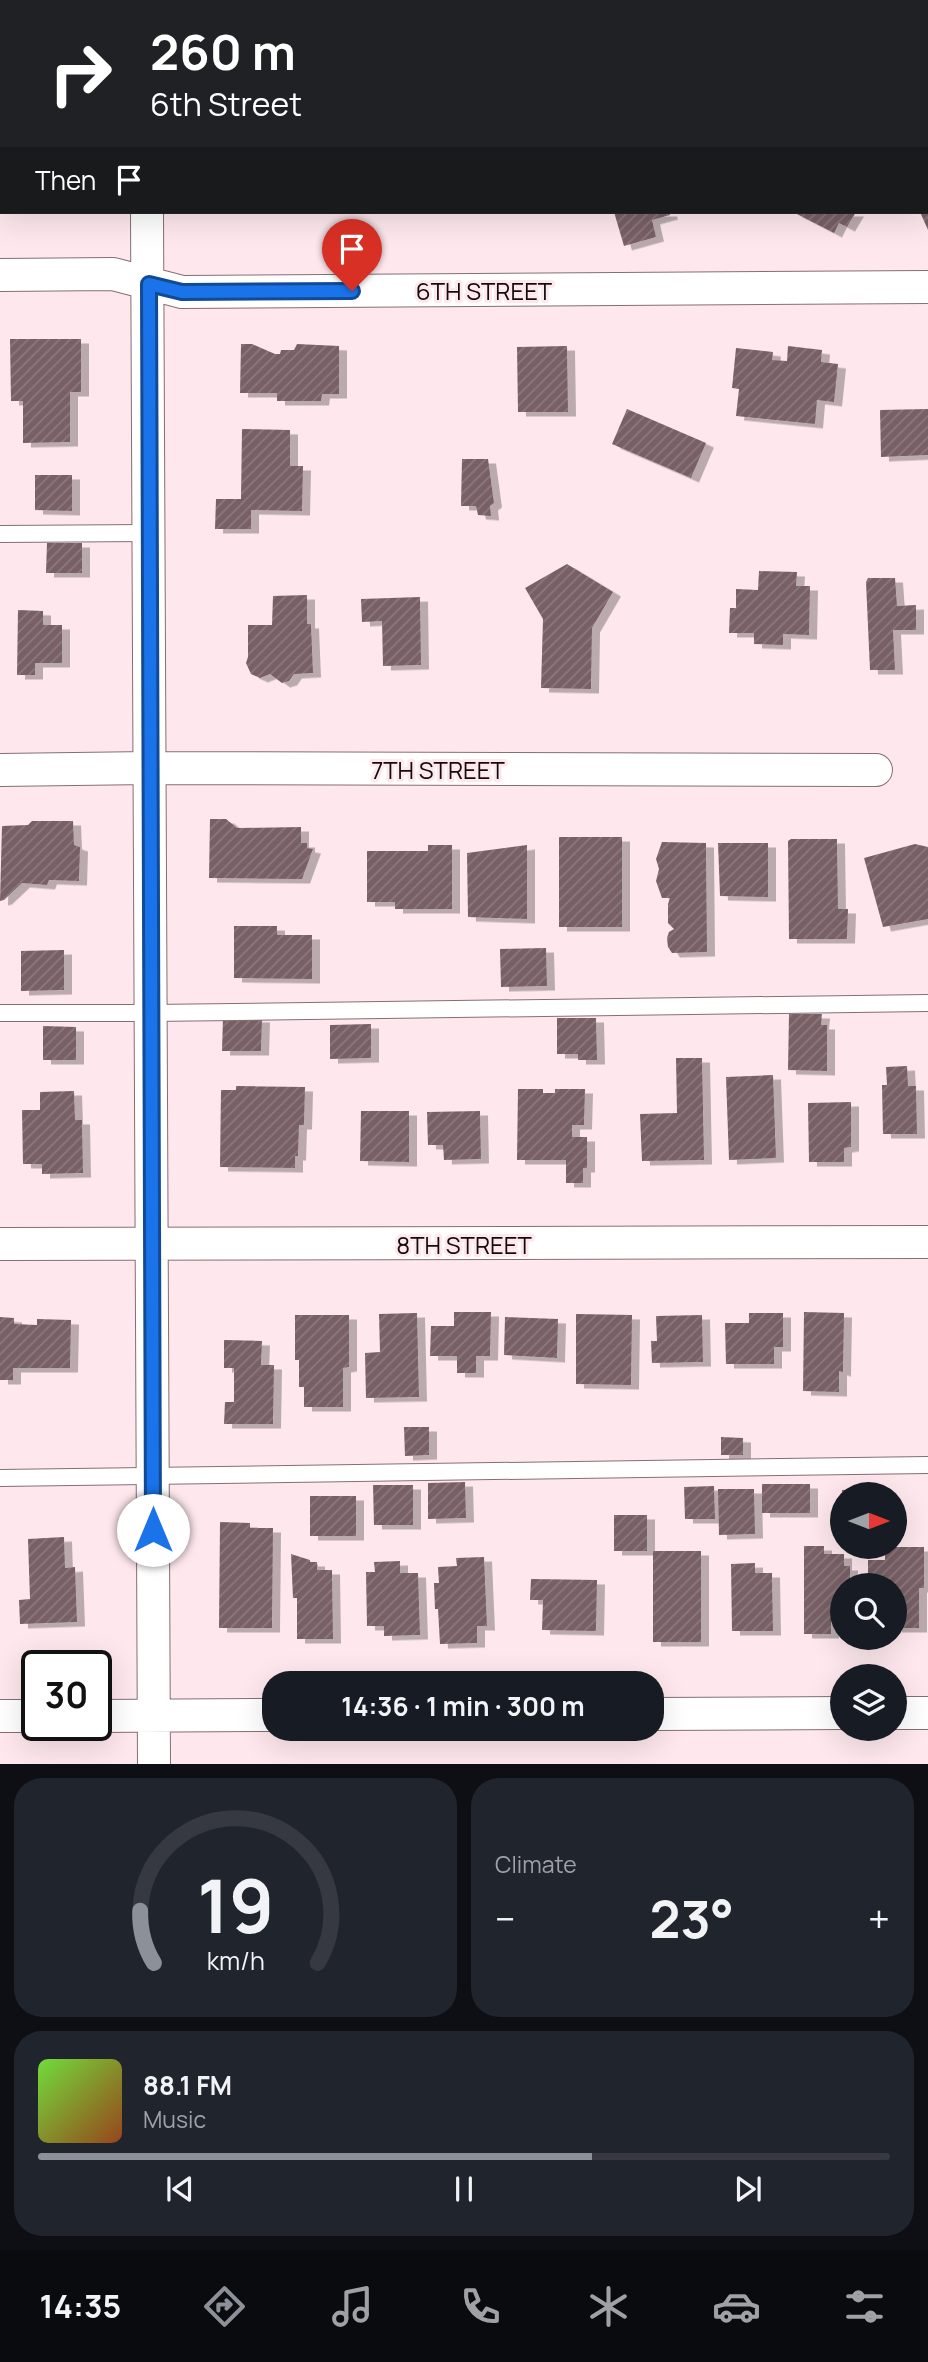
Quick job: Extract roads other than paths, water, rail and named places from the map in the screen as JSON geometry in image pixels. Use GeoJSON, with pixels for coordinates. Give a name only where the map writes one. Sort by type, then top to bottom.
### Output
{"type":"FeatureCollection","features":[{"type":"Feature","properties":{"kind":"street"},"geometry":{"type":"LineString","coordinates":[[147,214],[153,1763]]}},
{"type":"Feature","properties":{"kind":"street","name":"6TH STREET"},"geometry":{"type":"LineString","coordinates":[[0,275],[113,274],[182,292],[928,287]]}},
{"type":"Feature","properties":{"kind":"street","name":"7TH STREET"},"geometry":{"type":"LineString","coordinates":[[0,770],[876,770]]}},
{"type":"Feature","properties":{"kind":"street","name":"8TH STREET"},"geometry":{"type":"LineString","coordinates":[[0,1244],[928,1242]]}},
{"type":"Feature","properties":{"kind":"street"},"geometry":{"type":"LineString","coordinates":[[664,1714],[830,1713]]}},
{"type":"Feature","properties":{"kind":"street"},"geometry":{"type":"LineString","coordinates":[[907,1713],[928,1713]]}},
{"type":"Feature","properties":{"kind":"street"},"geometry":{"type":"LineString","coordinates":[[112,1716],[262,1715]]}},
{"type":"Feature","properties":{"kind":"street"},"geometry":{"type":"LineString","coordinates":[[0,1716],[21,1716]]}},
{"type":"Feature","properties":{"kind":"lane"},"geometry":{"type":"LineString","coordinates":[[0,534],[148,533]]}},
{"type":"Feature","properties":{"kind":"lane"},"geometry":{"type":"LineString","coordinates":[[0,1013],[928,1003]]}},
{"type":"Feature","properties":{"kind":"lane"},"geometry":{"type":"LineString","coordinates":[[0,1478],[928,1465]]}}]}
